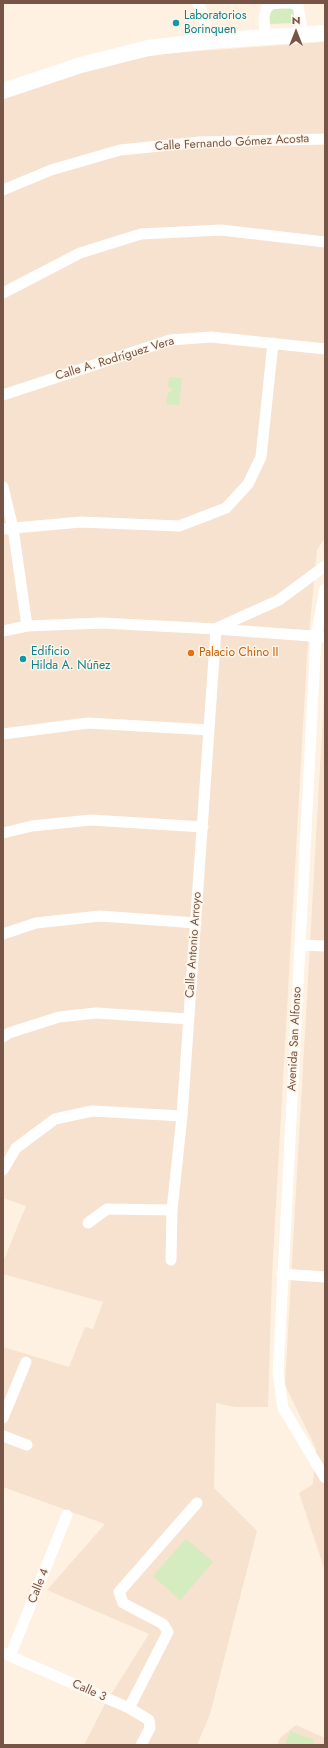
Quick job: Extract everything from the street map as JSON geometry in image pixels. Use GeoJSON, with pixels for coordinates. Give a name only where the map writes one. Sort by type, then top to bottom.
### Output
{"type":"FeatureCollection","features":[{"type":"Feature","properties":{"kind":"main road"},"geometry":{"type":"LineString","coordinates":[[3,91],[110,57],[148,48],[209,41],[325,33]]}},
{"type":"Feature","properties":{"kind":"street"},"geometry":{"type":"LineString","coordinates":[[197,3],[201,9],[209,41]]}},
{"type":"Feature","properties":{"kind":"street"},"geometry":{"type":"LineString","coordinates":[[265,37],[264,17],[266,9],[271,4],[283,3],[292,3],[298,6],[303,34]]}},
{"type":"Feature","properties":{"kind":"street","name":"Calle Fernando Gómez Acosta"},"geometry":{"type":"LineString","coordinates":[[3,190],[51,170],[120,150],[200,142],[325,139]]}},
{"type":"Feature","properties":{"kind":"street"},"geometry":{"type":"LineString","coordinates":[[3,293],[80,253],[141,234],[221,230],[325,242]]}},
{"type":"Feature","properties":{"kind":"street","name":"Calle A. Rodríguez Vera"},"geometry":{"type":"LineString","coordinates":[[3,395],[170,340],[211,337],[325,349]]}},
{"type":"Feature","properties":{"kind":"street"},"geometry":{"type":"LineString","coordinates":[[8,529],[81,522],[179,526],[226,508],[248,484],[260,457],[273,343]]}},
{"type":"Feature","properties":{"kind":"street"},"geometry":{"type":"LineString","coordinates":[[3,487],[8,529],[27,626]]}},
{"type":"Feature","properties":{"kind":"street"},"geometry":{"type":"LineString","coordinates":[[216,629],[279,600],[325,566]]}},
{"type":"Feature","properties":{"kind":"street","name":"Avenida San Alfonso"},"geometry":{"type":"LineString","coordinates":[[325,589],[320,636],[300,945],[278,1373],[284,1408],[325,1478]]}},
{"type":"Feature","properties":{"kind":"street"},"geometry":{"type":"LineString","coordinates":[[3,631],[27,626],[102,623],[320,636]]}},
{"type":"Feature","properties":{"kind":"street","name":"Calle Antonio Arroyo"},"geometry":{"type":"LineString","coordinates":[[171,1260],[172,1210],[182,1116],[216,629]]}},
{"type":"Feature","properties":{"kind":"street"},"geometry":{"type":"LineString","coordinates":[[3,734],[88,723],[210,730]]}},
{"type":"Feature","properties":{"kind":"street"},"geometry":{"type":"LineString","coordinates":[[3,833],[32,826],[91,820],[203,826]]}},
{"type":"Feature","properties":{"kind":"street"},"geometry":{"type":"LineString","coordinates":[[3,934],[36,923],[100,916],[196,924]]}},
{"type":"Feature","properties":{"kind":"street"},"geometry":{"type":"LineString","coordinates":[[300,945],[325,946]]}},
{"type":"Feature","properties":{"kind":"street"},"geometry":{"type":"LineString","coordinates":[[3,1037],[9,1033],[59,1017],[96,1013],[189,1019]]}},
{"type":"Feature","properties":{"kind":"street"},"geometry":{"type":"LineString","coordinates":[[3,1170],[16,1148],[54,1119],[92,1110],[182,1116]]}},
{"type":"Feature","properties":{"kind":"street"},"geometry":{"type":"LineString","coordinates":[[88,1223],[107,1209],[172,1210]]}},
{"type":"Feature","properties":{"kind":"street"},"geometry":{"type":"LineString","coordinates":[[282,1274],[325,1277]]}},
{"type":"Feature","properties":{"kind":"street"},"geometry":{"type":"LineString","coordinates":[[3,1418],[26,1362]]}},
{"type":"Feature","properties":{"kind":"street"},"geometry":{"type":"LineString","coordinates":[[3,1436],[27,1445]]}},
{"type":"Feature","properties":{"kind":"street"},"geometry":{"type":"LineString","coordinates":[[129,1708],[168,1632],[164,1624],[123,1603],[119,1592],[197,1503]]}},
{"type":"Feature","properties":{"kind":"street","name":"Calle 4"},"geometry":{"type":"LineString","coordinates":[[7,1655],[67,1515]]}},
{"type":"Feature","properties":{"kind":"street","name":"Calle 3"},"geometry":{"type":"LineString","coordinates":[[7,1655],[129,1708],[149,1720],[150,1728],[141,1745]]}},
{"type":"Feature","properties":{"kind":"shaded area"},"geometry":{"type":"Polygon","coordinates":[[[325,42],[325,538],[317,550],[307,656],[272,1275],[268,1407],[235,1407],[216,1403],[214,1488],[257,1531],[210,1714],[197,1745],[84,1745],[105,1704],[149,1634],[47,1590],[105,1524],[3,1487],[3,1347],[69,1367],[85,1327],[93,1329],[103,1302],[3,1274],[3,1262],[26,1206],[3,1198],[3,98],[97,67],[159,54],[325,42]]]}},
{"type":"Feature","properties":{"kind":"shaded area"},"geometry":{"type":"Polygon","coordinates":[[[325,679],[325,1571],[299,1493],[313,1484],[316,1449],[285,1385],[325,679]]]}},
{"type":"Feature","properties":{"kind":"shaded area"},"geometry":{"type":"Polygon","coordinates":[[[296,1725],[325,1738],[325,1745],[277,1745],[280,1738],[296,1725]]]}},
{"type":"Feature","properties":{"kind":"green space"},"geometry":{"type":"Polygon","coordinates":[[[276,7],[294,8],[295,23],[270,24],[268,18],[270,10],[276,7]]]}},
{"type":"Feature","properties":{"kind":"green space"},"geometry":{"type":"Polygon","coordinates":[[[169,377],[182,378],[179,405],[166,404],[168,392],[171,392],[172,388],[168,387],[169,377]]]}},
{"type":"Feature","properties":{"kind":"green space"},"geometry":{"type":"Polygon","coordinates":[[[186,1539],[213,1562],[180,1600],[153,1576],[186,1539]]]}},
{"type":"Feature","properties":{"kind":"green space"},"geometry":{"type":"Polygon","coordinates":[[[290,1731],[314,1740],[312,1745],[285,1745],[290,1731]]]}},
{"type":"Feature","properties":{"kind":"place","name":"Laboratorios Borinquen"},"geometry":{"type":"Point","coordinates":[176,23]}},
{"type":"Feature","properties":{"kind":"place","name":"Palacio Chino II"},"geometry":{"type":"Point","coordinates":[191,653]}},
{"type":"Feature","properties":{"kind":"place","name":"Edificio Hilda A. Núñez"},"geometry":{"type":"Point","coordinates":[23,659]}}]}
